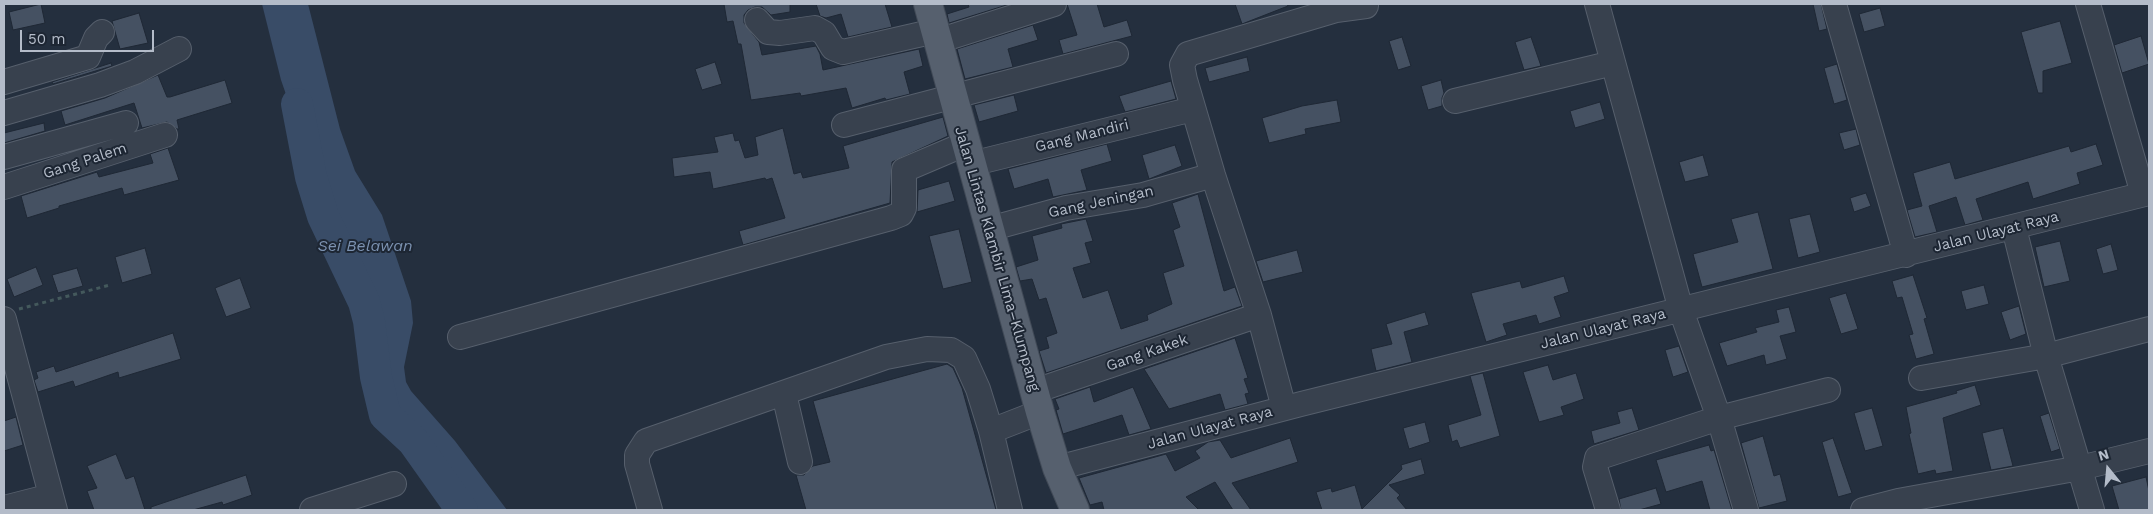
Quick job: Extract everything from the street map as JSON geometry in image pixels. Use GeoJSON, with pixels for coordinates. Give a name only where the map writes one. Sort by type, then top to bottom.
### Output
{"type":"FeatureCollection","features":[{"type":"Feature","properties":{"kind":"main road","name":"Jalan Lintas Klambir Lima–Klumpang"},"geometry":{"type":"LineString","coordinates":[[928,4],[952,98],[1037,402],[1057,468],[1076,510]]}},
{"type":"Feature","properties":{"kind":"street"},"geometry":{"type":"LineString","coordinates":[[757,20],[768,32],[780,33],[815,28],[824,33],[834,48],[843,52],[936,36],[1054,4]]}},
{"type":"Feature","properties":{"kind":"street"},"geometry":{"type":"LineString","coordinates":[[1596,4],[1681,310],[1719,418],[1746,510]]}},
{"type":"Feature","properties":{"kind":"street"},"geometry":{"type":"LineString","coordinates":[[1834,4],[1906,255]]}},
{"type":"Feature","properties":{"kind":"street"},"geometry":{"type":"LineString","coordinates":[[2088,4],[2146,193]]}},
{"type":"Feature","properties":{"kind":"street"},"geometry":{"type":"LineString","coordinates":[[1284,408],[1259,315],[1213,175],[1182,65],[1188,54],[1336,10],[1366,6]]}},
{"type":"Feature","properties":{"kind":"street"},"geometry":{"type":"LineString","coordinates":[[4,82],[88,57],[96,38],[102,32]]}},
{"type":"Feature","properties":{"kind":"street"},"geometry":{"type":"LineString","coordinates":[[4,112],[135,72],[178,50]]}},
{"type":"Feature","properties":{"kind":"street"},"geometry":{"type":"LineString","coordinates":[[844,125],[1116,54]]}},
{"type":"Feature","properties":{"kind":"street"},"geometry":{"type":"LineString","coordinates":[[1454,101],[1613,63]]}},
{"type":"Feature","properties":{"kind":"street","name":"Gang Mandiri"},"geometry":{"type":"LineString","coordinates":[[460,336],[891,218],[901,214],[904,208],[904,170],[968,154],[1193,109]]}},
{"type":"Feature","properties":{"kind":"street"},"geometry":{"type":"LineString","coordinates":[[4,157],[126,124]]}},
{"type":"Feature","properties":{"kind":"street","name":"Gang Palem"},"geometry":{"type":"LineString","coordinates":[[4,187],[166,135]]}},
{"type":"Feature","properties":{"kind":"street","name":"Gang Jeningan"},"geometry":{"type":"LineString","coordinates":[[989,229],[1066,208],[1143,195],[1213,175]]}},
{"type":"Feature","properties":{"kind":"street","name":"Jalan Ulayat Raya"},"geometry":{"type":"LineString","coordinates":[[1057,468],[1284,408],[1906,255],[2146,193]]}},
{"type":"Feature","properties":{"kind":"street"},"geometry":{"type":"LineString","coordinates":[[2014,228],[2046,356],[2092,510]]}},
{"type":"Feature","properties":{"kind":"street"},"geometry":{"type":"LineString","coordinates":[[4,508],[53,503],[9,315]]}},
{"type":"Feature","properties":{"kind":"street","name":"Gang Kakek"},"geometry":{"type":"LineString","coordinates":[[991,431],[1037,402],[1259,315]]}},
{"type":"Feature","properties":{"kind":"street"},"geometry":{"type":"LineString","coordinates":[[1921,378],[2046,356],[2149,329]]}},
{"type":"Feature","properties":{"kind":"street"},"geometry":{"type":"LineString","coordinates":[[650,510],[637,464],[637,455],[646,441],[886,357],[927,349],[951,350],[964,358],[978,389],[991,431],[1010,510]]}},
{"type":"Feature","properties":{"kind":"street"},"geometry":{"type":"LineString","coordinates":[[1608,510],[1594,467],[1597,458],[1719,418],[1828,390]]}},
{"type":"Feature","properties":{"kind":"street"},"geometry":{"type":"LineString","coordinates":[[784,394],[800,462]]}},
{"type":"Feature","properties":{"kind":"street"},"geometry":{"type":"LineString","coordinates":[[1863,510],[1898,501],[2080,468],[2149,452]]}},
{"type":"Feature","properties":{"kind":"street"},"geometry":{"type":"LineString","coordinates":[[312,510],[394,484]]}},
{"type":"Feature","properties":{"kind":"path"},"geometry":{"type":"LineString","coordinates":[[9,315],[110,285]]}},
{"type":"Feature","properties":{"kind":"water","name":"Sei Belawan"},"geometry":{"type":"Polygon","coordinates":[[[262,4],[308,4],[340,129],[355,171],[382,215],[411,301],[413,323],[404,367],[406,382],[411,391],[455,441],[507,510],[469,510],[464,497],[405,430],[391,407],[384,392],[358,295],[344,261],[281,80],[262,4]]]}},
{"type":"Feature","properties":{"kind":"building"},"geometry":{"type":"Polygon","coordinates":[[[41,4],[45,23],[13,30],[9,12],[41,4]]]}},
{"type":"Feature","properties":{"kind":"building"},"geometry":{"type":"Polygon","coordinates":[[[724,4],[790,4],[790,12],[771,15],[762,7],[755,7],[748,10],[744,15],[744,23],[759,42],[762,55],[816,46],[820,54],[823,70],[919,49],[923,66],[904,72],[910,94],[886,100],[885,98],[852,108],[846,88],[801,96],[800,93],[751,100],[741,44],[738,44],[733,21],[727,22],[724,4]]]}},
{"type":"Feature","properties":{"kind":"building"},"geometry":{"type":"Polygon","coordinates":[[[816,4],[885,4],[892,27],[848,37],[841,14],[826,18],[820,16],[816,4]]]}},
{"type":"Feature","properties":{"kind":"building"},"geometry":{"type":"Polygon","coordinates":[[[968,4],[1010,4],[949,23],[947,14],[969,7],[968,4]]]}},
{"type":"Feature","properties":{"kind":"building"},"geometry":{"type":"Polygon","coordinates":[[[1067,4],[1097,4],[1104,27],[1127,20],[1132,36],[1063,54],[1059,40],[1077,35],[1067,4]]]}},
{"type":"Feature","properties":{"kind":"building"},"geometry":{"type":"Polygon","coordinates":[[[1235,4],[1287,4],[1288,6],[1242,24],[1235,4]]]}},
{"type":"Feature","properties":{"kind":"building"},"geometry":{"type":"Polygon","coordinates":[[[1813,4],[1821,4],[1827,29],[1819,31],[1813,4]]]}},
{"type":"Feature","properties":{"kind":"building"},"geometry":{"type":"Polygon","coordinates":[[[1880,8],[1885,26],[1864,32],[1859,14],[1880,8]]]}},
{"type":"Feature","properties":{"kind":"building"},"geometry":{"type":"Polygon","coordinates":[[[139,13],[148,43],[120,49],[112,21],[139,13]]]}},
{"type":"Feature","properties":{"kind":"building"},"geometry":{"type":"Polygon","coordinates":[[[2060,21],[2072,63],[2043,71],[2043,93],[2038,93],[2021,32],[2060,21]]]}},
{"type":"Feature","properties":{"kind":"building"},"geometry":{"type":"Polygon","coordinates":[[[1033,25],[1038,40],[1008,49],[1013,67],[965,79],[957,49],[1033,25]]]}},
{"type":"Feature","properties":{"kind":"building"},"geometry":{"type":"Polygon","coordinates":[[[2141,36],[2149,64],[2122,73],[2114,45],[2141,36]]]}},
{"type":"Feature","properties":{"kind":"building"},"geometry":{"type":"Polygon","coordinates":[[[1402,37],[1411,66],[1398,70],[1389,41],[1402,37]]]}},
{"type":"Feature","properties":{"kind":"building"},"geometry":{"type":"Polygon","coordinates":[[[1531,37],[1541,66],[1524,70],[1515,42],[1531,37]]]}},
{"type":"Feature","properties":{"kind":"building"},"geometry":{"type":"Polygon","coordinates":[[[1247,57],[1250,71],[1209,82],[1205,68],[1247,57]]]}},
{"type":"Feature","properties":{"kind":"building"},"geometry":{"type":"Polygon","coordinates":[[[715,62],[722,84],[702,90],[695,69],[715,62]]]}},
{"type":"Feature","properties":{"kind":"building"},"geometry":{"type":"Polygon","coordinates":[[[111,63],[112,66],[53,84],[52,82],[111,63]]]}},
{"type":"Feature","properties":{"kind":"building"},"geometry":{"type":"Polygon","coordinates":[[[1837,64],[1847,100],[1834,104],[1824,68],[1837,64]]]}},
{"type":"Feature","properties":{"kind":"building"},"geometry":{"type":"Polygon","coordinates":[[[158,75],[167,97],[225,80],[232,103],[177,120],[179,129],[167,122],[142,128],[134,103],[65,125],[61,111],[105,98],[158,75]]]}},
{"type":"Feature","properties":{"kind":"building"},"geometry":{"type":"Polygon","coordinates":[[[1441,80],[1444,93],[1442,106],[1428,110],[1421,86],[1441,80]]]}},
{"type":"Feature","properties":{"kind":"building"},"geometry":{"type":"Polygon","coordinates":[[[1171,81],[1176,99],[1125,112],[1119,96],[1171,81]]]}},
{"type":"Feature","properties":{"kind":"building"},"geometry":{"type":"Polygon","coordinates":[[[1014,95],[1018,111],[979,122],[974,105],[1014,95]]]}},
{"type":"Feature","properties":{"kind":"building"},"geometry":{"type":"Polygon","coordinates":[[[1337,100],[1341,122],[1305,129],[1306,134],[1269,143],[1262,118],[1302,106],[1337,100]]]}},
{"type":"Feature","properties":{"kind":"building"},"geometry":{"type":"Polygon","coordinates":[[[1600,102],[1605,119],[1575,128],[1570,111],[1600,102]]]}},
{"type":"Feature","properties":{"kind":"building"},"geometry":{"type":"Polygon","coordinates":[[[943,117],[948,136],[892,162],[890,203],[743,245],[739,231],[785,218],[772,178],[713,189],[710,172],[674,177],[672,158],[718,152],[714,137],[733,133],[735,141],[739,140],[745,158],[758,155],[755,137],[783,128],[794,174],[801,172],[803,178],[849,168],[843,146],[943,117]]]}},
{"type":"Feature","properties":{"kind":"building"},"geometry":{"type":"Polygon","coordinates":[[[44,123],[45,131],[4,143],[4,133],[44,123]]]}},
{"type":"Feature","properties":{"kind":"building"},"geometry":{"type":"Polygon","coordinates":[[[1856,129],[1860,145],[1844,150],[1839,133],[1856,129]]]}},
{"type":"Feature","properties":{"kind":"building"},"geometry":{"type":"Polygon","coordinates":[[[1107,144],[1112,161],[1081,170],[1087,190],[1053,197],[1048,179],[1014,189],[1008,169],[1107,144]]]}},
{"type":"Feature","properties":{"kind":"building"},"geometry":{"type":"Polygon","coordinates":[[[2096,144],[2103,165],[2077,173],[2080,184],[2033,199],[2028,182],[1976,199],[1983,220],[1965,225],[1956,197],[1929,206],[1937,232],[1915,237],[1907,210],[1922,206],[1913,173],[1950,162],[1955,179],[2069,146],[2071,152],[2096,144]]]}},
{"type":"Feature","properties":{"kind":"building"},"geometry":{"type":"Polygon","coordinates":[[[1175,145],[1182,166],[1149,179],[1142,155],[1175,145]]]}},
{"type":"Feature","properties":{"kind":"building"},"geometry":{"type":"Polygon","coordinates":[[[168,148],[179,180],[124,195],[122,188],[59,206],[59,208],[27,218],[21,196],[97,172],[99,177],[153,163],[150,154],[168,148]]]}},
{"type":"Feature","properties":{"kind":"building"},"geometry":{"type":"Polygon","coordinates":[[[1703,155],[1709,176],[1685,182],[1679,162],[1703,155]]]}},
{"type":"Feature","properties":{"kind":"building"},"geometry":{"type":"Polygon","coordinates":[[[949,181],[955,201],[917,212],[918,190],[949,181]]]}},
{"type":"Feature","properties":{"kind":"building"},"geometry":{"type":"Polygon","coordinates":[[[1866,193],[1871,206],[1854,212],[1850,198],[1866,193]]]}},
{"type":"Feature","properties":{"kind":"building"},"geometry":{"type":"Polygon","coordinates":[[[1198,194],[1224,291],[1235,287],[1242,306],[1046,373],[1039,351],[1049,348],[1046,337],[1057,333],[1046,298],[1039,300],[1032,279],[1020,281],[1016,267],[1038,260],[1032,236],[1062,228],[1061,224],[1086,219],[1093,241],[1085,243],[1091,263],[1073,268],[1083,298],[1108,290],[1121,329],[1148,320],[1147,315],[1172,304],[1163,273],[1184,266],[1173,230],[1180,227],[1172,203],[1198,194]]]}},
{"type":"Feature","properties":{"kind":"building"},"geometry":{"type":"Polygon","coordinates":[[[1758,212],[1773,269],[1702,287],[1693,254],[1738,242],[1731,219],[1758,212]]]}},
{"type":"Feature","properties":{"kind":"building"},"geometry":{"type":"Polygon","coordinates":[[[1810,214],[1820,252],[1798,258],[1789,219],[1810,214]]]}},
{"type":"Feature","properties":{"kind":"building"},"geometry":{"type":"Polygon","coordinates":[[[959,229],[972,282],[943,289],[929,236],[959,229]]]}},
{"type":"Feature","properties":{"kind":"building"},"geometry":{"type":"Polygon","coordinates":[[[2060,241],[2070,281],[2044,287],[2035,247],[2060,241]]]}},
{"type":"Feature","properties":{"kind":"building"},"geometry":{"type":"Polygon","coordinates":[[[2111,244],[2118,270],[2103,274],[2096,249],[2111,244]]]}},
{"type":"Feature","properties":{"kind":"building"},"geometry":{"type":"Polygon","coordinates":[[[145,248],[152,274],[122,283],[115,257],[145,248]]]}},
{"type":"Feature","properties":{"kind":"building"},"geometry":{"type":"Polygon","coordinates":[[[1297,250],[1303,272],[1263,282],[1256,261],[1297,250]]]}},
{"type":"Feature","properties":{"kind":"building"},"geometry":{"type":"Polygon","coordinates":[[[36,267],[43,285],[14,297],[7,279],[36,267]]]}},
{"type":"Feature","properties":{"kind":"building"},"geometry":{"type":"Polygon","coordinates":[[[77,268],[83,286],[58,293],[52,275],[77,268]]]}},
{"type":"Feature","properties":{"kind":"building"},"geometry":{"type":"Polygon","coordinates":[[[1913,275],[1927,318],[1924,319],[1934,354],[1916,359],[1909,335],[1913,334],[1902,297],[1897,298],[1892,281],[1913,275]]]}},
{"type":"Feature","properties":{"kind":"building"},"geometry":{"type":"Polygon","coordinates":[[[1564,276],[1569,292],[1554,297],[1561,317],[1539,324],[1536,315],[1503,324],[1507,335],[1486,342],[1471,293],[1520,281],[1522,288],[1564,276]]]}},
{"type":"Feature","properties":{"kind":"building"},"geometry":{"type":"Polygon","coordinates":[[[240,278],[251,308],[226,317],[215,288],[240,278]]]}},
{"type":"Feature","properties":{"kind":"building"},"geometry":{"type":"Polygon","coordinates":[[[1984,285],[1989,304],[1966,310],[1961,291],[1984,285]]]}},
{"type":"Feature","properties":{"kind":"building"},"geometry":{"type":"Polygon","coordinates":[[[1846,293],[1858,329],[1841,334],[1829,298],[1846,293]]]}},
{"type":"Feature","properties":{"kind":"building"},"geometry":{"type":"Polygon","coordinates":[[[2019,306],[2026,334],[2010,340],[2001,312],[2019,306]]]}},
{"type":"Feature","properties":{"kind":"building"},"geometry":{"type":"Polygon","coordinates":[[[1789,307],[1796,332],[1780,336],[1787,359],[1766,365],[1764,355],[1727,366],[1719,343],[1757,332],[1755,328],[1779,322],[1776,310],[1789,307]]]}},
{"type":"Feature","properties":{"kind":"building"},"geometry":{"type":"Polygon","coordinates":[[[1425,312],[1429,325],[1404,332],[1412,362],[1376,371],[1371,349],[1392,344],[1386,324],[1425,312]]]}},
{"type":"Feature","properties":{"kind":"building"},"geometry":{"type":"Polygon","coordinates":[[[173,333],[181,359],[119,378],[118,372],[75,387],[73,381],[38,392],[34,380],[38,378],[36,372],[54,366],[56,372],[173,333]]]}},
{"type":"Feature","properties":{"kind":"building"},"geometry":{"type":"Polygon","coordinates":[[[1235,338],[1248,378],[1244,379],[1249,393],[1245,394],[1248,404],[1225,410],[1220,394],[1169,409],[1144,369],[1235,338]]]}},
{"type":"Feature","properties":{"kind":"building"},"geometry":{"type":"Polygon","coordinates":[[[1679,346],[1688,372],[1673,377],[1665,350],[1679,346]]]}},
{"type":"Feature","properties":{"kind":"building"},"geometry":{"type":"Polygon","coordinates":[[[947,364],[953,368],[962,388],[996,510],[806,510],[796,475],[804,475],[813,466],[830,462],[813,401],[947,364]]]}},
{"type":"Feature","properties":{"kind":"building"},"geometry":{"type":"Polygon","coordinates":[[[1548,365],[1553,380],[1576,373],[1584,399],[1561,407],[1564,415],[1539,422],[1523,372],[1548,365]]]}},
{"type":"Feature","properties":{"kind":"building"},"geometry":{"type":"Polygon","coordinates":[[[1483,373],[1500,436],[1460,448],[1457,440],[1452,442],[1448,425],[1481,415],[1470,376],[1483,373]]]}},
{"type":"Feature","properties":{"kind":"building"},"geometry":{"type":"Polygon","coordinates":[[[1975,385],[1981,405],[1943,418],[1953,471],[1936,474],[1935,470],[1918,474],[1909,434],[1911,433],[1906,407],[1957,393],[1956,391],[1975,385]]]}},
{"type":"Feature","properties":{"kind":"building"},"geometry":{"type":"Polygon","coordinates":[[[1090,387],[1094,402],[1133,387],[1151,429],[1129,435],[1122,415],[1063,434],[1056,410],[1059,409],[1055,399],[1090,387]]]}},
{"type":"Feature","properties":{"kind":"building"},"geometry":{"type":"Polygon","coordinates":[[[1632,408],[1639,430],[1594,444],[1591,431],[1620,423],[1617,412],[1632,408]]]}},
{"type":"Feature","properties":{"kind":"building"},"geometry":{"type":"Polygon","coordinates":[[[1872,408],[1883,446],[1865,451],[1854,413],[1872,408]]]}},
{"type":"Feature","properties":{"kind":"building"},"geometry":{"type":"Polygon","coordinates":[[[2049,413],[2060,449],[2051,452],[2040,416],[2049,413]]]}},
{"type":"Feature","properties":{"kind":"building"},"geometry":{"type":"Polygon","coordinates":[[[16,417],[23,445],[4,451],[4,421],[16,417]]]}},
{"type":"Feature","properties":{"kind":"building"},"geometry":{"type":"Polygon","coordinates":[[[1425,422],[1430,442],[1409,449],[1403,428],[1425,422]]]}},
{"type":"Feature","properties":{"kind":"building"},"geometry":{"type":"Polygon","coordinates":[[[2003,428],[2013,466],[1991,470],[1982,433],[2003,428]]]}},
{"type":"Feature","properties":{"kind":"building"},"geometry":{"type":"Polygon","coordinates":[[[1763,436],[1774,476],[1780,474],[1787,501],[1759,508],[1741,443],[1763,436]]]}},
{"type":"Feature","properties":{"kind":"building"},"geometry":{"type":"Polygon","coordinates":[[[1290,438],[1298,462],[1232,483],[1251,510],[1233,510],[1215,482],[1186,497],[1199,510],[1104,510],[1102,502],[1090,505],[1079,478],[1166,454],[1175,471],[1200,458],[1195,451],[1208,442],[1220,440],[1231,458],[1290,438]]]}},
{"type":"Feature","properties":{"kind":"building"},"geometry":{"type":"Polygon","coordinates":[[[1833,438],[1852,493],[1838,497],[1822,442],[1833,438]]]}},
{"type":"Feature","properties":{"kind":"building"},"geometry":{"type":"Polygon","coordinates":[[[1709,445],[1711,451],[1714,450],[1732,510],[1710,510],[1702,481],[1666,492],[1656,460],[1709,445]]]}},
{"type":"Feature","properties":{"kind":"building"},"geometry":{"type":"Polygon","coordinates":[[[116,454],[126,479],[134,476],[145,510],[94,510],[87,491],[97,488],[87,466],[116,454]]]}},
{"type":"Feature","properties":{"kind":"building"},"geometry":{"type":"Polygon","coordinates":[[[1421,459],[1425,474],[1389,485],[1400,495],[1397,498],[1407,510],[1322,510],[1316,492],[1331,488],[1332,492],[1355,485],[1362,509],[1402,469],[1401,465],[1421,459]]]}},
{"type":"Feature","properties":{"kind":"building"},"geometry":{"type":"Polygon","coordinates":[[[246,475],[252,495],[223,505],[222,502],[193,510],[151,510],[151,507],[246,475]]]}},
{"type":"Feature","properties":{"kind":"building"},"geometry":{"type":"Polygon","coordinates":[[[2146,477],[2149,491],[2149,510],[2119,510],[2112,486],[2146,477]]]}},
{"type":"Feature","properties":{"kind":"building"},"geometry":{"type":"Polygon","coordinates":[[[1656,488],[1661,504],[1639,510],[1621,510],[1619,499],[1656,488]]]}},
{"type":"Feature","properties":{"kind":"waterway","name":"Sei Belawan"},"geometry":{"type":"LineString","coordinates":[[297,104],[311,177],[323,216],[364,302],[369,321],[376,377],[385,415],[413,441],[462,510]]}}]}
